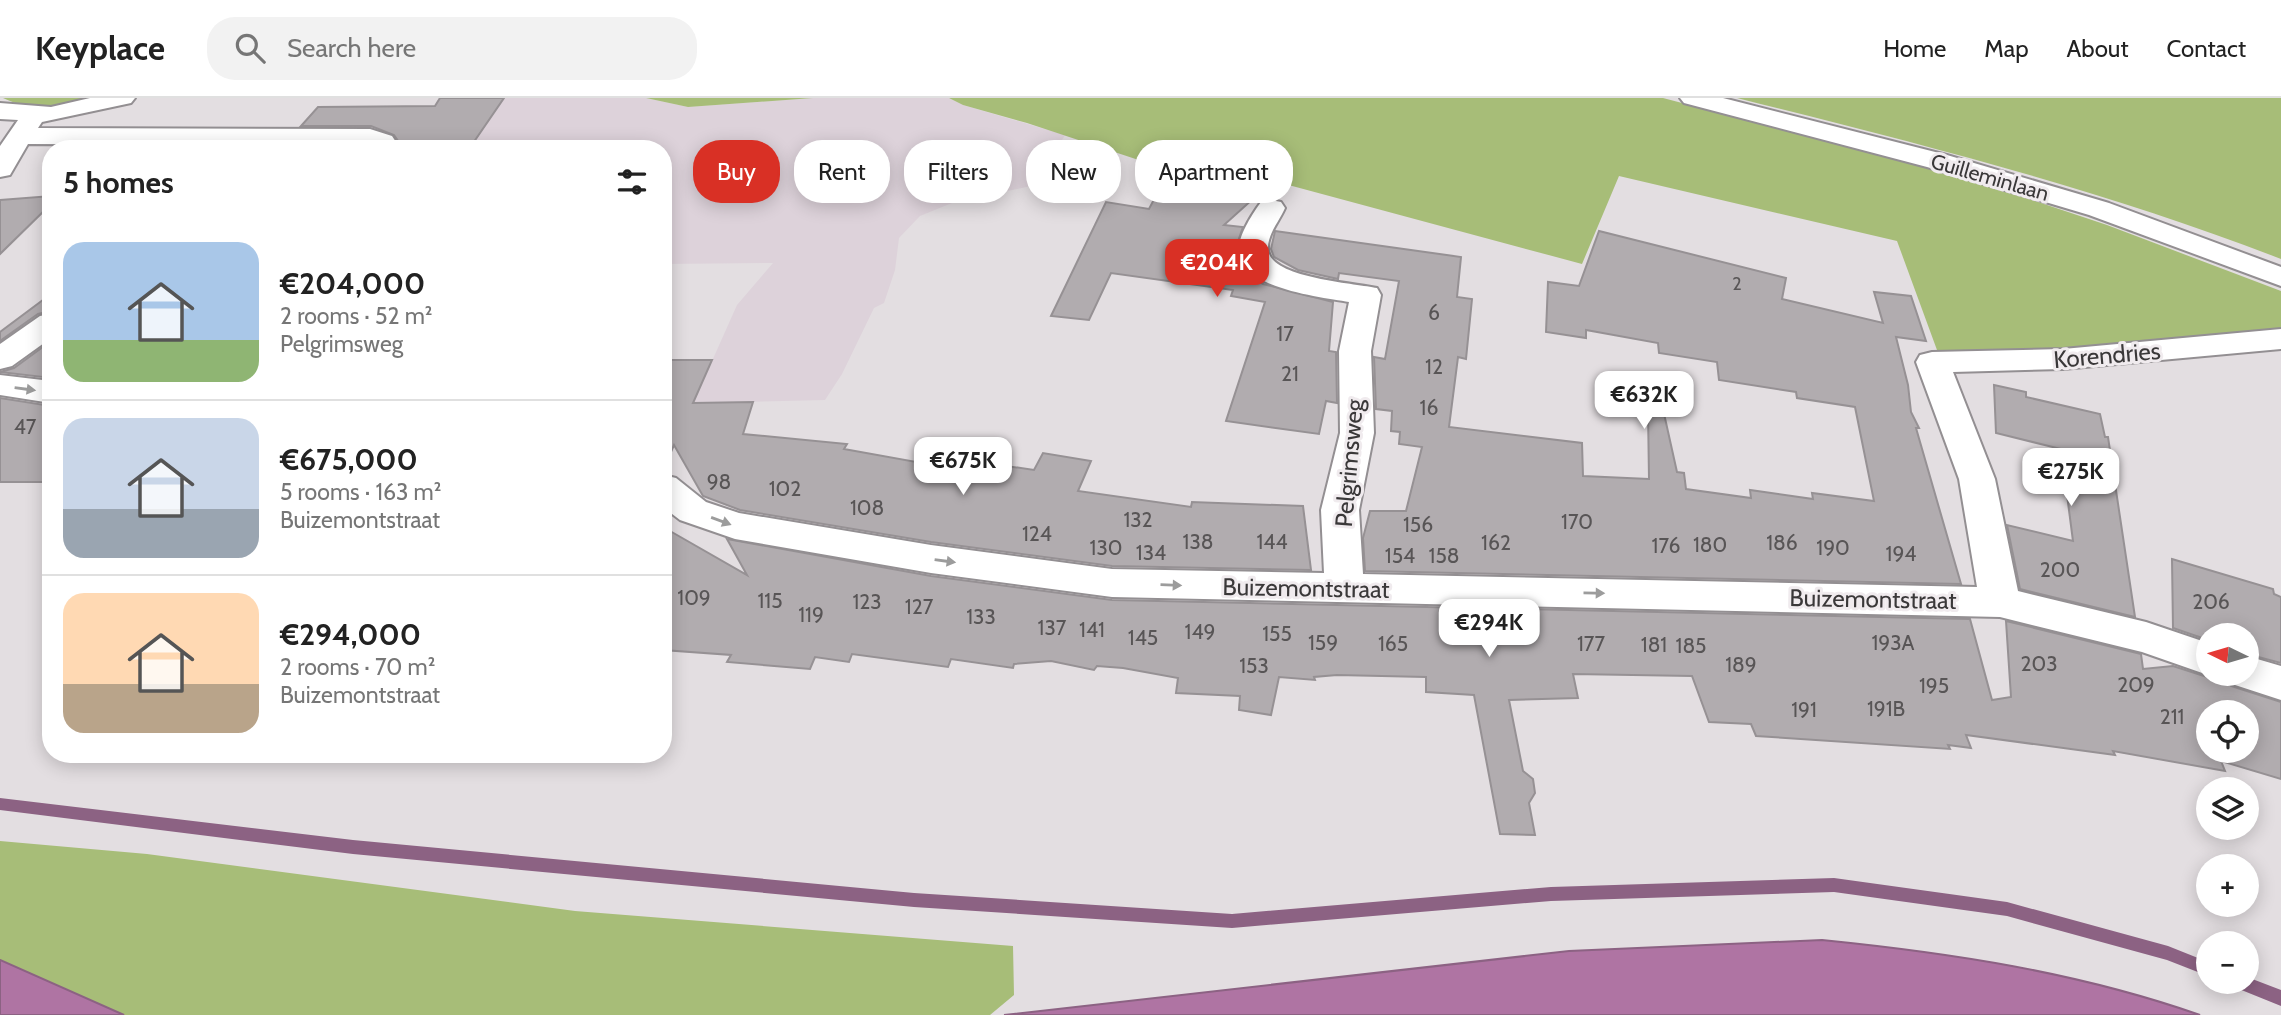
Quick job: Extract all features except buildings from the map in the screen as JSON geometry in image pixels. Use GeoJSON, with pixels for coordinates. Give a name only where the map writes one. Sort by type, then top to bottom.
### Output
{"type":"FeatureCollection","features":[{"type":"Feature","properties":{"kind":"street"},"geometry":{"type":"LineString","coordinates":[[0,169],[27,125],[122,98]]}},
{"type":"Feature","properties":{"kind":"street","name":"Guilleminlaan"},"geometry":{"type":"LineString","coordinates":[[1693,98],[1937,161],[2086,206],[2281,277]]}},
{"type":"Feature","properties":{"kind":"street"},"geometry":{"type":"LineString","coordinates":[[0,111],[27,125],[370,137],[378,140]]}},
{"type":"Feature","properties":{"kind":"street","name":"Pelgrimsweg"},"geometry":{"type":"LineString","coordinates":[[1276,219],[1256,237],[1252,249],[1254,260],[1263,269],[1288,281],[1368,287],[1355,351],[1357,433],[1340,510],[1345,590]]}},
{"type":"Feature","properties":{"kind":"street"},"geometry":{"type":"LineString","coordinates":[[0,359],[42,329]]}},
{"type":"Feature","properties":{"kind":"street","name":"Korendries"},"geometry":{"type":"LineString","coordinates":[[2000,602],[1977,479],[1933,367],[2082,358],[2281,338]]}},
{"type":"Feature","properties":{"kind":"street"},"geometry":{"type":"LineString","coordinates":[[0,385],[42,391]]}},
{"type":"Feature","properties":{"kind":"street","name":"Buizemontstraat"},"geometry":{"type":"LineString","coordinates":[[672,494],[693,511],[734,526],[931,559],[1112,583],[2000,602],[2146,638],[2196,655]]}},
{"type":"Feature","properties":{"kind":"street"},"geometry":{"type":"LineString","coordinates":[[2259,676],[2281,683]]}},
{"type":"Feature","properties":{"kind":"shaded area"},"geometry":{"type":"Polygon","coordinates":[[[440,98],[646,98],[688,107],[813,98],[949,98],[963,105],[1065,135],[1062,140],[1026,140],[1026,187],[1012,190],[1012,140],[904,140],[904,203],[952,203],[920,216],[899,238],[895,270],[884,303],[874,308],[842,374],[825,400],[672,404],[672,388],[700,388],[737,305],[773,263],[672,264],[672,140],[408,140],[440,98]]]}},
{"type":"Feature","properties":{"kind":"shaded area"},"geometry":{"type":"Polygon","coordinates":[[[1822,940],[2013,966],[2107,987],[2200,1015],[1004,1015],[1569,951],[1822,940]]]}},
{"type":"Feature","properties":{"kind":"shaded area"},"geometry":{"type":"Polygon","coordinates":[[[0,960],[124,1015],[0,1015],[0,960]]]}},
{"type":"Feature","properties":{"kind":"green space"},"geometry":{"type":"Polygon","coordinates":[[[3,98],[101,98],[64,106],[40,107],[27,106],[3,98]]]}},
{"type":"Feature","properties":{"kind":"green space"},"geometry":{"type":"Polygon","coordinates":[[[646,98],[813,98],[688,107],[646,98]]]}},
{"type":"Feature","properties":{"kind":"green space"},"geometry":{"type":"Polygon","coordinates":[[[949,98],[1663,98],[1963,177],[2107,225],[2281,291],[2281,329],[1971,357],[1937,350],[1897,241],[1619,176],[1582,264],[1293,186],[1293,140],[1135,140],[1135,159],[1121,154],[1121,140],[1078,140],[963,105],[949,98]]]}},
{"type":"Feature","properties":{"kind":"green space"},"geometry":{"type":"Polygon","coordinates":[[[1737,98],[2281,98],[2281,259],[2080,190],[1943,151],[1737,98]]]}},
{"type":"Feature","properties":{"kind":"green space"},"geometry":{"type":"Polygon","coordinates":[[[0,841],[147,854],[575,911],[1013,946],[1014,995],[990,1015],[124,1015],[0,960],[0,841]]]}},
{"type":"Feature","properties":{"kind":"waterway"},"geometry":{"type":"LineString","coordinates":[[0,804],[353,847],[914,900],[1232,921],[1551,894],[1834,885],[2007,909],[2168,953],[2196,964]]}},
{"type":"Feature","properties":{"kind":"waterway"},"geometry":{"type":"LineString","coordinates":[[2259,989],[2281,998]]}}]}
